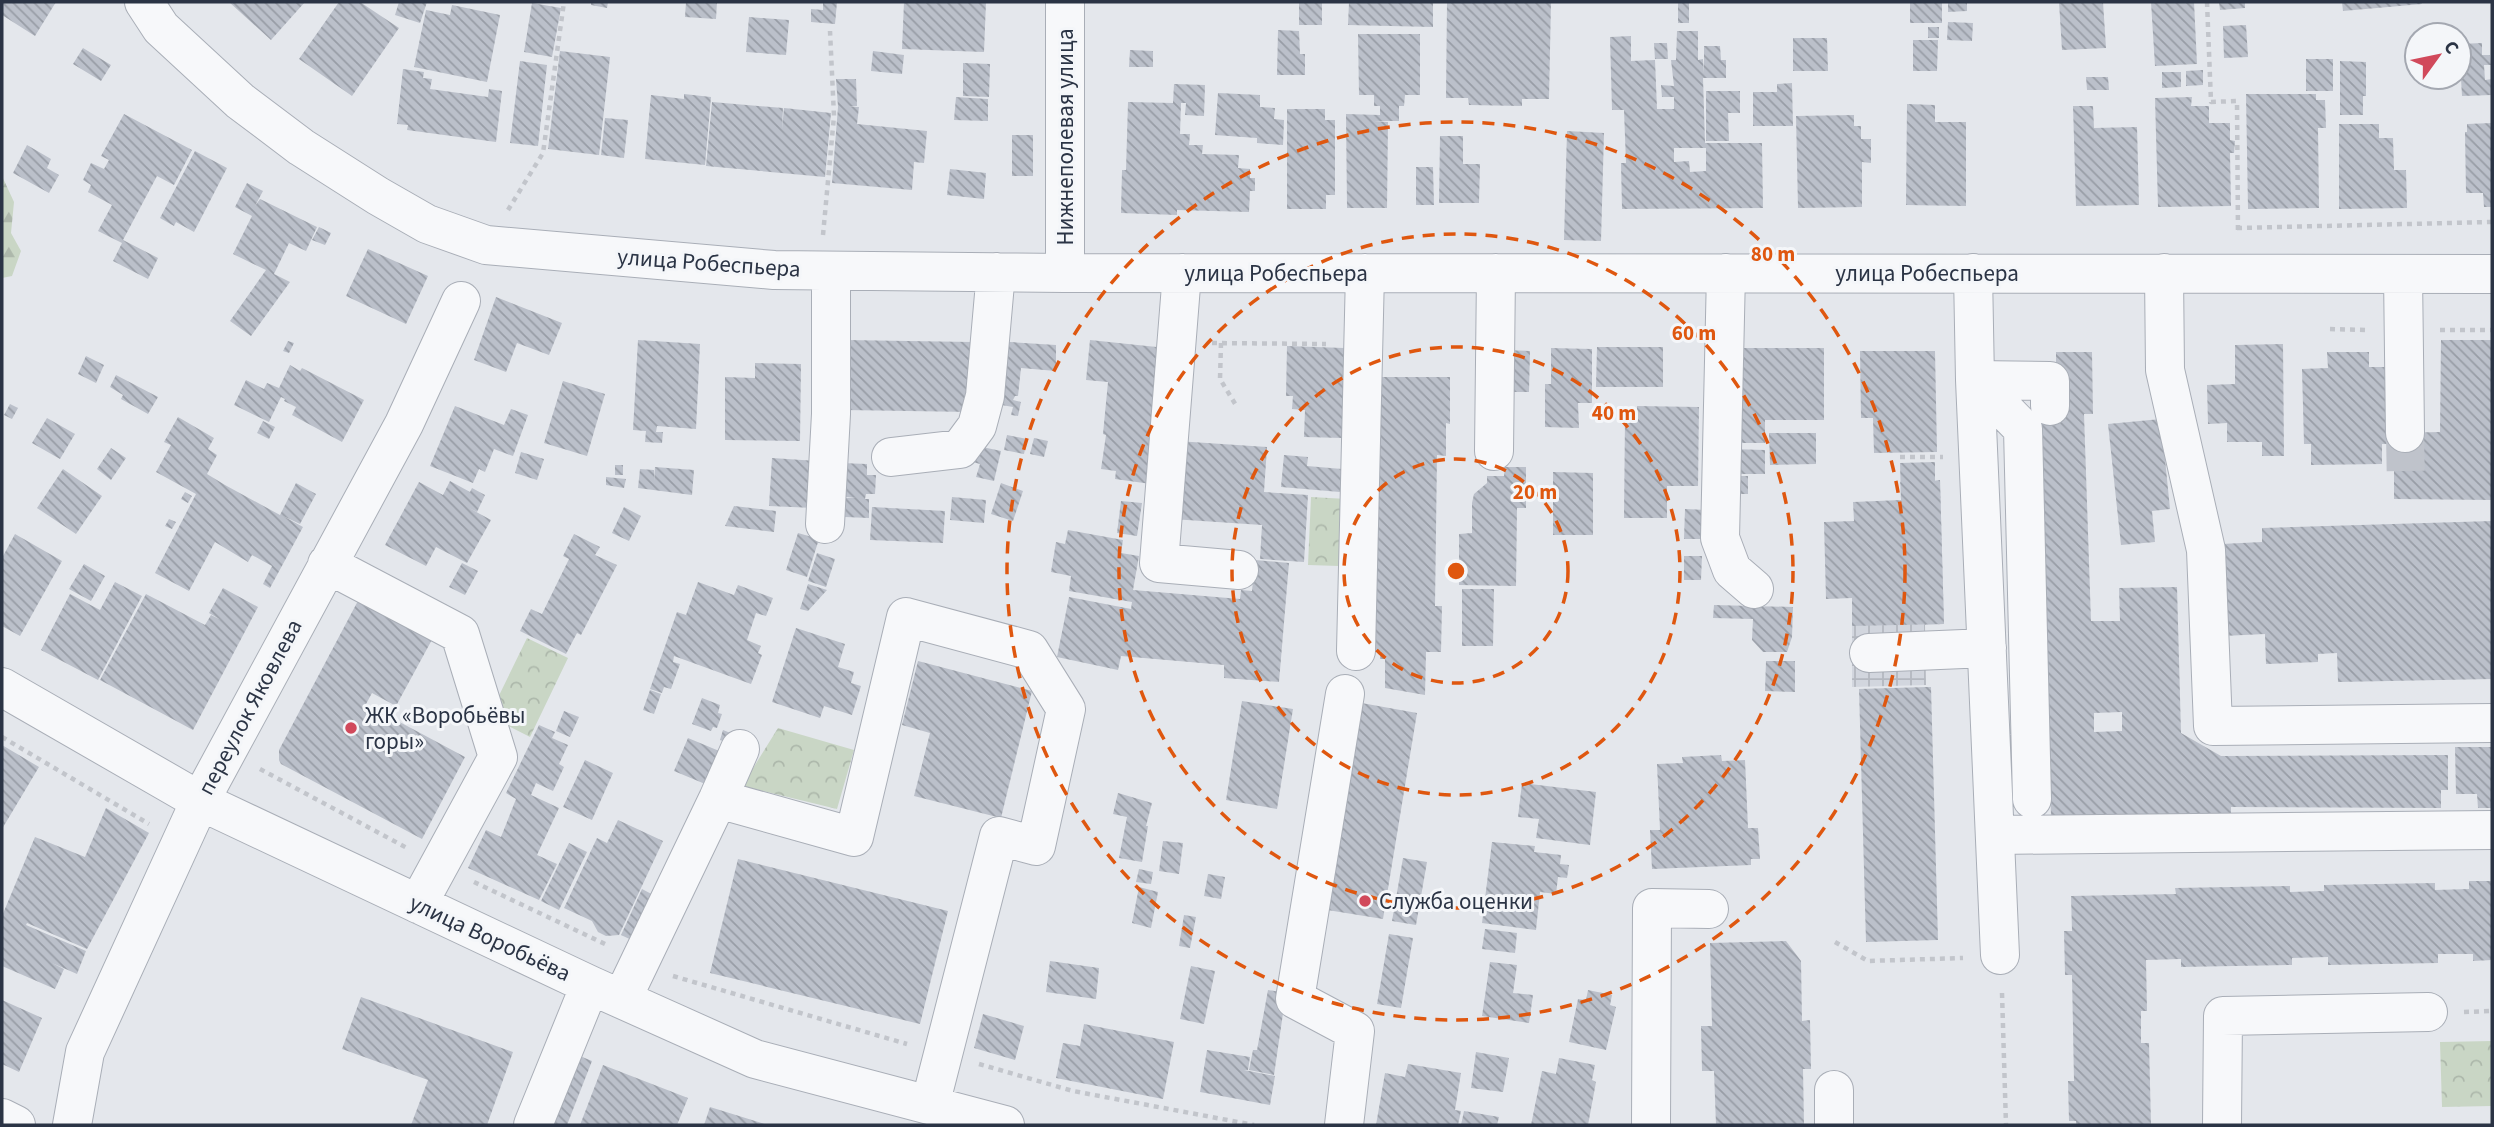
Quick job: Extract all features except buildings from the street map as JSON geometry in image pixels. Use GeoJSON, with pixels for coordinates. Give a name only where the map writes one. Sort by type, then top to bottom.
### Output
{"type":"FeatureCollection","features":[{"type":"Feature","properties":{"kind":"street","name":"улица Робеспьера"},"geometry":{"type":"LineString","coordinates":[[144,2],[161,28],[240,101],[301,147],[427,224],[486,245],[774,270],[825,271],[2492,274]]}},
{"type":"Feature","properties":{"kind":"street","name":"Нижнеполевая улица"},"geometry":{"type":"LineString","coordinates":[[1065,2],[1065,273]]}},
{"type":"Feature","properties":{"kind":"street"},"geometry":{"type":"LineString","coordinates":[[825,271],[831,414],[825,524]]}},
{"type":"Feature","properties":{"kind":"street"},"geometry":{"type":"LineString","coordinates":[[891,457],[960,449],[977,426],[985,396],[996,272]]}},
{"type":"Feature","properties":{"kind":"street"},"geometry":{"type":"LineString","coordinates":[[1181,273],[1159,563],[1239,570]]}},
{"type":"Feature","properties":{"kind":"street"},"geometry":{"type":"LineString","coordinates":[[1356,651],[1365,273]]}},
{"type":"Feature","properties":{"kind":"street"},"geometry":{"type":"LineString","coordinates":[[1494,452],[1496,273]]}},
{"type":"Feature","properties":{"kind":"street"},"geometry":{"type":"LineString","coordinates":[[1726,273],[1720,538],[1732,570],[1754,589]]}},
{"type":"Feature","properties":{"kind":"street"},"geometry":{"type":"LineString","coordinates":[[1973,273],[1975,380],[1995,835],[1984,954]]}},
{"type":"Feature","properties":{"kind":"street"},"geometry":{"type":"LineString","coordinates":[[2164,273],[2165,370],[2206,550],[2213,726],[2492,723]]}},
{"type":"Feature","properties":{"kind":"street"},"geometry":{"type":"LineString","coordinates":[[2403,274],[2405,433]]}},
{"type":"Feature","properties":{"kind":"street","name":"переулок Яковлева"},"geometry":{"type":"LineString","coordinates":[[72,1125],[85,1052],[200,801],[404,424],[461,301]]}},
{"type":"Feature","properties":{"kind":"street"},"geometry":{"type":"LineString","coordinates":[[1975,380],[2050,380],[2050,406]]}},
{"type":"Feature","properties":{"kind":"street"},"geometry":{"type":"LineString","coordinates":[[1975,380],[2023,429],[2032,799]]}},
{"type":"Feature","properties":{"kind":"street"},"geometry":{"type":"LineString","coordinates":[[327,564],[460,634],[498,757],[418,904]]}},
{"type":"Feature","properties":{"kind":"street"},"geometry":{"type":"LineString","coordinates":[[718,799],[854,837],[906,617],[1029,650],[1066,709],[1036,846],[999,836],[930,1105]]}},
{"type":"Feature","properties":{"kind":"street"},"geometry":{"type":"LineString","coordinates":[[1869,653],[1987,648]]}},
{"type":"Feature","properties":{"kind":"street","name":"улица Воробьёва"},"geometry":{"type":"LineString","coordinates":[[2,687],[200,801],[755,1059],[1005,1125]]}},
{"type":"Feature","properties":{"kind":"street"},"geometry":{"type":"LineString","coordinates":[[1343,1125],[1355,1031],[1295,999],[1345,694]]}},
{"type":"Feature","properties":{"kind":"street"},"geometry":{"type":"LineString","coordinates":[[533,1125],[606,992],[718,799],[740,749]]}},
{"type":"Feature","properties":{"kind":"street"},"geometry":{"type":"LineString","coordinates":[[1995,835],[2492,830]]}},
{"type":"Feature","properties":{"kind":"street"},"geometry":{"type":"LineString","coordinates":[[1651,1125],[1652,908],[1710,909]]}},
{"type":"Feature","properties":{"kind":"street"},"geometry":{"type":"LineString","coordinates":[[2222,1125],[2223,1016],[2428,1012]]}},
{"type":"Feature","properties":{"kind":"street"},"geometry":{"type":"LineString","coordinates":[[2,1125],[2,1118],[16,1125]]}},
{"type":"Feature","properties":{"kind":"path"},"geometry":{"type":"LineString","coordinates":[[486,245],[543,153],[564,2]]}},
{"type":"Feature","properties":{"kind":"path"},"geometry":{"type":"LineString","coordinates":[[2207,2],[2211,102],[2237,101],[2238,261],[2259,274]]}},
{"type":"Feature","properties":{"kind":"path"},"geometry":{"type":"LineString","coordinates":[[825,271],[834,116],[830,31]]}},
{"type":"Feature","properties":{"kind":"path"},"geometry":{"type":"LineString","coordinates":[[2237,228],[2492,222]]}},
{"type":"Feature","properties":{"kind":"path"},"geometry":{"type":"LineString","coordinates":[[1177,342],[1363,345]]}},
{"type":"Feature","properties":{"kind":"path"},"geometry":{"type":"LineString","coordinates":[[1221,343],[1220,379],[1237,407]]}},
{"type":"Feature","properties":{"kind":"path"},"geometry":{"type":"LineString","coordinates":[[2,737],[181,842]]}},
{"type":"Feature","properties":{"kind":"path"},"geometry":{"type":"LineString","coordinates":[[1835,942],[1868,961],[1961,959],[1984,954],[2007,1125]]}},
{"type":"Feature","properties":{"kind":"shaded area"},"geometry":{"type":"Polygon","coordinates":[[[1940,480],[1944,624],[1925,625],[1926,685],[1852,687],[1852,598],[1901,500],[1900,482],[1940,480]]]}},
{"type":"Feature","properties":{"kind":"green space"},"geometry":{"type":"Polygon","coordinates":[[[2,176],[14,202],[11,233],[21,251],[12,276],[2,278],[2,176]]]}},
{"type":"Feature","properties":{"kind":"green space"},"geometry":{"type":"Polygon","coordinates":[[[1311,497],[1347,499],[1339,566],[1308,565],[1311,497]]]}},
{"type":"Feature","properties":{"kind":"green space"},"geometry":{"type":"Polygon","coordinates":[[[527,638],[568,658],[530,737],[489,716],[527,638]]]}},
{"type":"Feature","properties":{"kind":"green space"},"geometry":{"type":"Polygon","coordinates":[[[778,728],[854,750],[837,809],[742,786],[778,728]]]}},
{"type":"Feature","properties":{"kind":"green space"},"geometry":{"type":"Polygon","coordinates":[[[2492,1041],[2492,1106],[2442,1107],[2440,1042],[2492,1041]]]}},
{"type":"Feature","properties":{"kind":"tunnel"},"geometry":{"type":"LineString","coordinates":[[2405,433],[2406,489]]}},
{"type":"Feature","properties":{"kind":"place","name":"ЖК «Воробьёвы горы»"},"geometry":{"type":"Point","coordinates":[351,728]}},
{"type":"Feature","properties":{"kind":"place","name":"Служба оценки"},"geometry":{"type":"Point","coordinates":[1365,901]}}]}
